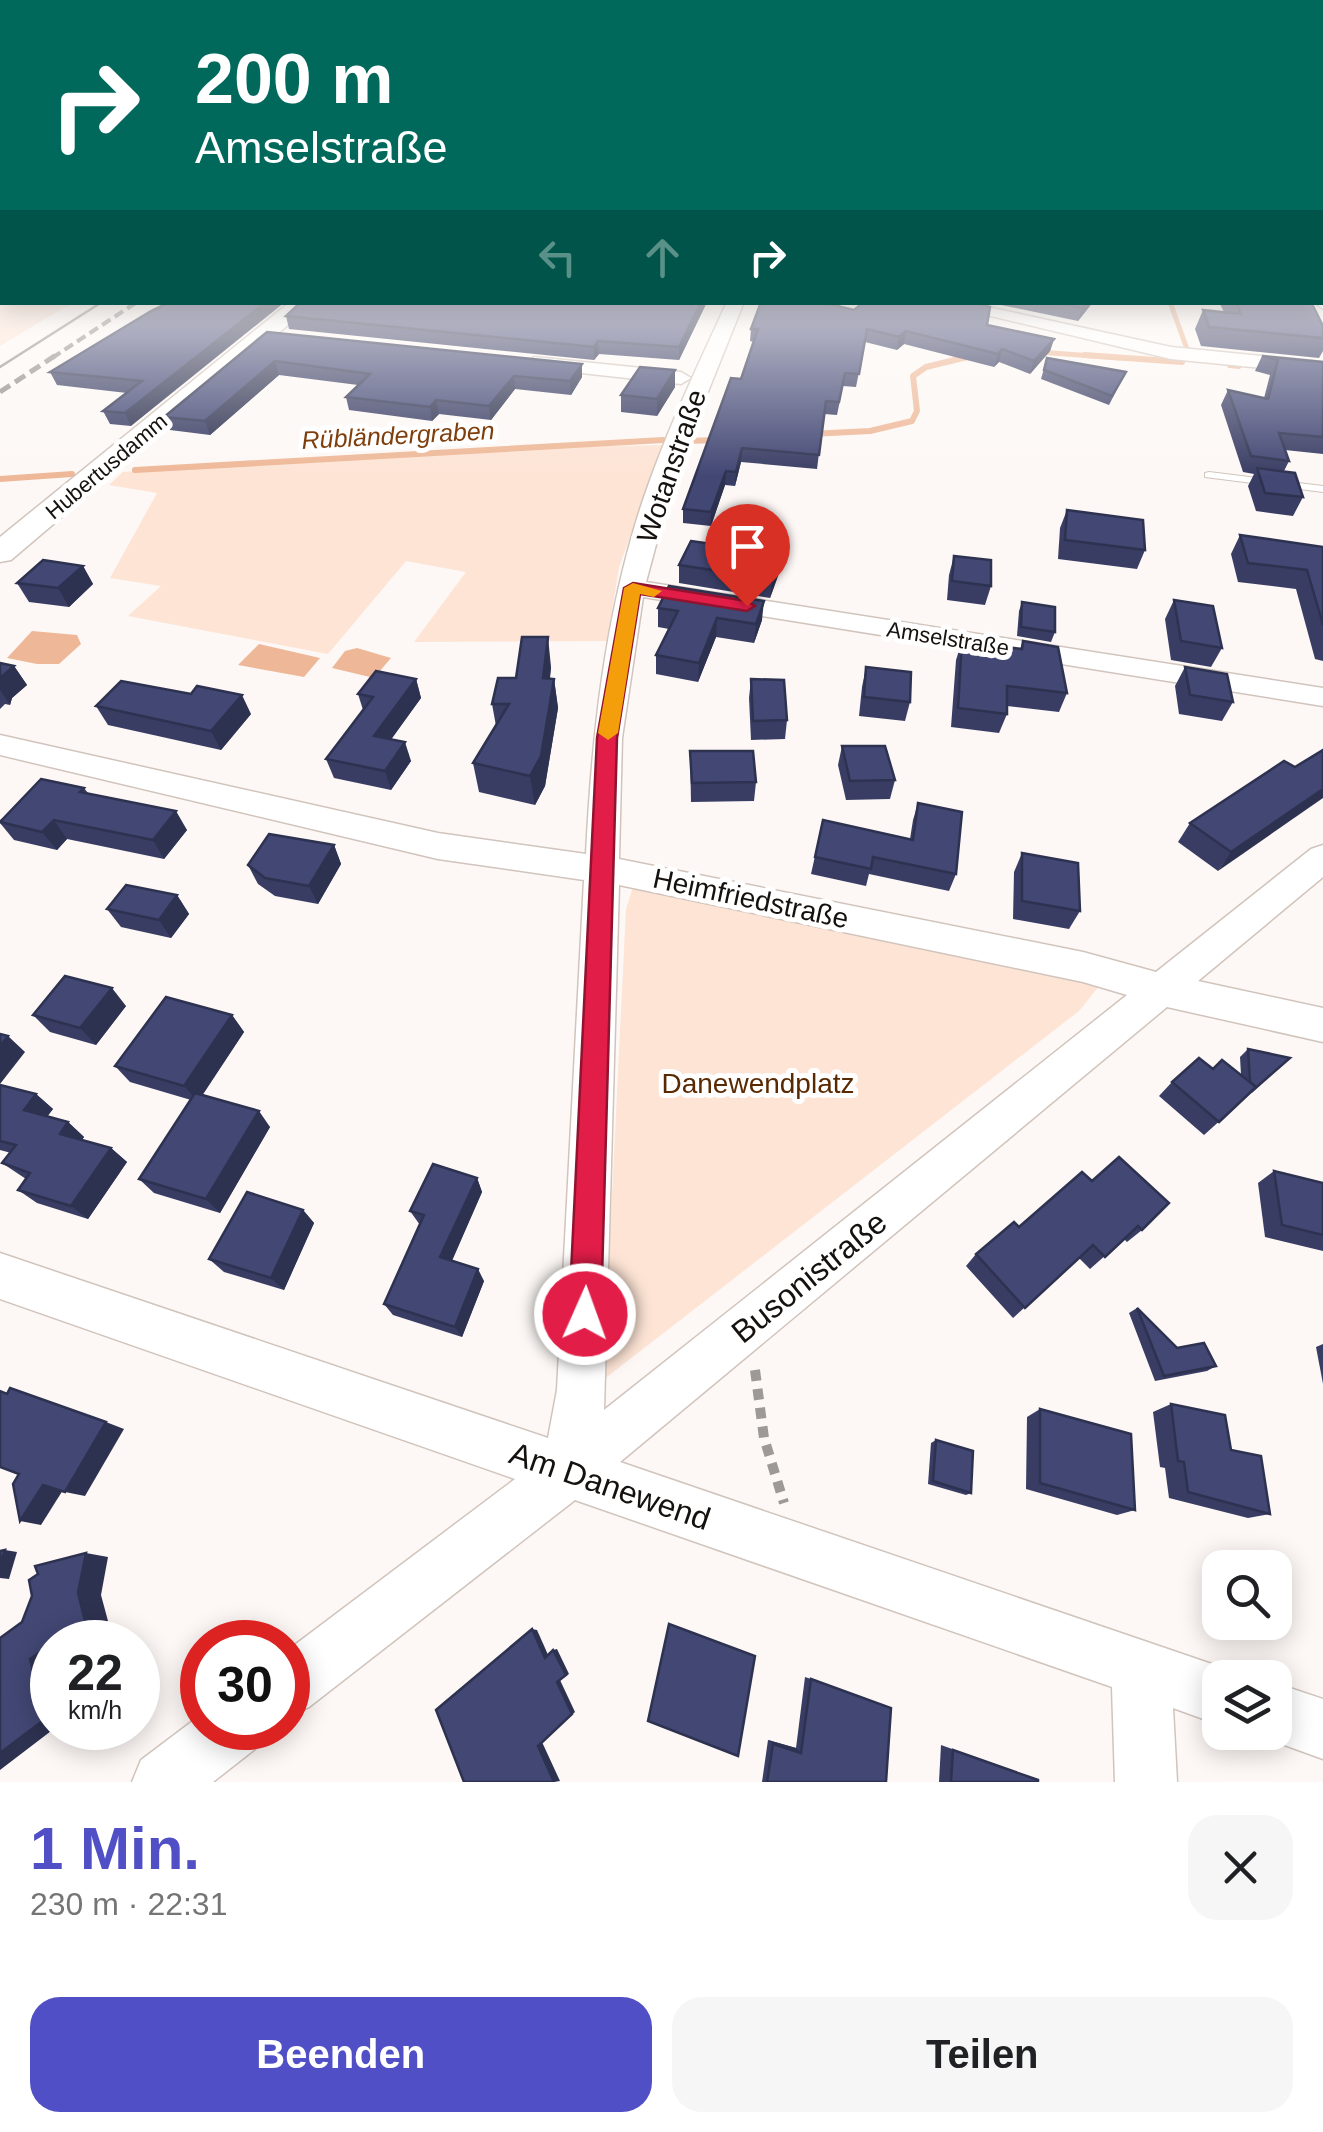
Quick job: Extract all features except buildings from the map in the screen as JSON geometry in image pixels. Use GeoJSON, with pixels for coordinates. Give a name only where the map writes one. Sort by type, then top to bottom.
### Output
{"type":"FeatureCollection","features":[{"type":"Feature","properties":{"kind":"street","name":"Hubertusdamm"},"geometry":{"type":"LineString","coordinates":[[0,554],[295,309]]}},
{"type":"Feature","properties":{"kind":"street","name":"Wotanstraße"},"geometry":{"type":"LineString","coordinates":[[569,1471],[582,1390],[607,738],[645,531],[701,380],[733,309]]}},
{"type":"Feature","properties":{"kind":"street"},"geometry":{"type":"LineString","coordinates":[[973,309],[1171,352],[1323,368]]}},
{"type":"Feature","properties":{"kind":"street"},"geometry":{"type":"LineString","coordinates":[[264,334],[296,338]]}},
{"type":"Feature","properties":{"kind":"street"},"geometry":{"type":"LineString","coordinates":[[518,362],[701,380]]}},
{"type":"Feature","properties":{"kind":"street","name":"Amselstraße"},"geometry":{"type":"LineString","coordinates":[[633,588],[1323,697]]}},
{"type":"Feature","properties":{"kind":"street","name":"Heimfriedstraße"},"geometry":{"type":"LineString","coordinates":[[0,745],[438,846],[628,873],[1083,968],[1323,1025]]}},
{"type":"Feature","properties":{"kind":"street","name":"Busonistraße"},"geometry":{"type":"LineString","coordinates":[[310,1669],[569,1471],[1323,858]]}},
{"type":"Feature","properties":{"kind":"street","name":"Am Danewend"},"geometry":{"type":"LineString","coordinates":[[0,1276],[1202,1689]]}},
{"type":"Feature","properties":{"kind":"street"},"geometry":{"type":"LineString","coordinates":[[1141,1668],[1146,1782]]}},
{"type":"Feature","properties":{"kind":"street"},"geometry":{"type":"LineString","coordinates":[[1292,1719],[1323,1729]]}},
{"type":"Feature","properties":{"kind":"street"},"geometry":{"type":"LineString","coordinates":[[163,1782],[205,1750]]}},
{"type":"Feature","properties":{"kind":"lane"},"geometry":{"type":"LineString","coordinates":[[1210,475],[1323,489]]}},
{"type":"Feature","properties":{"kind":"path"},"geometry":{"type":"LineString","coordinates":[[755,1320],[756,1413],[765,1454],[806,1555]]}},
{"type":"Feature","properties":{"kind":"green space"},"geometry":{"type":"Polygon","coordinates":[[[0,309],[62,309],[0,346],[0,309]]]}},
{"type":"Feature","properties":{"kind":"green space"},"geometry":{"type":"Polygon","coordinates":[[[664,445],[619,567],[607,641],[414,642],[466,572],[406,561],[328,654],[128,616],[161,586],[110,578],[157,493],[109,485],[123,472],[505,448],[664,445]]]}},
{"type":"Feature","properties":{"kind":"green space","name":"Danewendplatz"},"geometry":{"type":"Polygon","coordinates":[[[634,884],[1104,980],[1079,1011],[603,1380],[626,909],[634,884]]]}},
{"type":"Feature","properties":{"kind":"shaded area"},"geometry":{"type":"Polygon","coordinates":[[[32,631],[77,635],[81,644],[59,664],[7,658],[32,631]]]}},
{"type":"Feature","properties":{"kind":"shaded area"},"geometry":{"type":"Polygon","coordinates":[[[259,644],[320,658],[304,677],[238,665],[259,644]]]}},
{"type":"Feature","properties":{"kind":"shaded area"},"geometry":{"type":"Polygon","coordinates":[[[357,648],[391,658],[374,678],[332,668],[345,651],[357,648]]]}},
{"type":"Feature","properties":{"kind":"waterway","name":"Rübländergraben"},"geometry":{"type":"LineString","coordinates":[[1173,309],[1187,349]]}},
{"type":"Feature","properties":{"kind":"waterway","name":"Rübländergraben"},"geometry":{"type":"LineString","coordinates":[[1038,352],[1121,358]]}},
{"type":"Feature","properties":{"kind":"waterway","name":"Rübländergraben"},"geometry":{"type":"LineString","coordinates":[[1085,355],[1182,362]]}},
{"type":"Feature","properties":{"kind":"waterway","name":"Rübländergraben"},"geometry":{"type":"LineString","coordinates":[[810,434],[870,431],[912,421],[917,411],[913,376],[926,367],[971,356],[964,358]]}},
{"type":"Feature","properties":{"kind":"waterway"},"geometry":{"type":"LineString","coordinates":[[1230,365],[1239,366]]}},
{"type":"Feature","properties":{"kind":"waterway","name":"Rübländergraben"},"geometry":{"type":"LineString","coordinates":[[135,470],[663,440]]}},
{"type":"Feature","properties":{"kind":"waterway","name":"Rübländergraben"},"geometry":{"type":"LineString","coordinates":[[685,441],[718,440]]}},
{"type":"Feature","properties":{"kind":"waterway","name":"Rübländergraben"},"geometry":{"type":"LineString","coordinates":[[0,479],[72,474]]}},
{"type":"Feature","properties":{"kind":"tram line"},"geometry":{"type":"LineString","coordinates":[[0,367],[91,309]]}},
{"type":"Feature","properties":{"kind":"railway"},"geometry":{"type":"LineString","coordinates":[[52,358],[126,309]]}},
{"type":"Feature","properties":{"kind":"railway"},"geometry":{"type":"LineString","coordinates":[[0,392],[56,355]]}},
{"type":"Feature","properties":{"kind":"slow traffic"},"geometry":{"type":"LineString","coordinates":[[608,733],[633,588],[654,591]]}},
{"type":"Feature","properties":{"kind":"route"},"geometry":{"type":"LineString","coordinates":[[585,1314],[607,738],[633,588],[747,606]]}}]}
